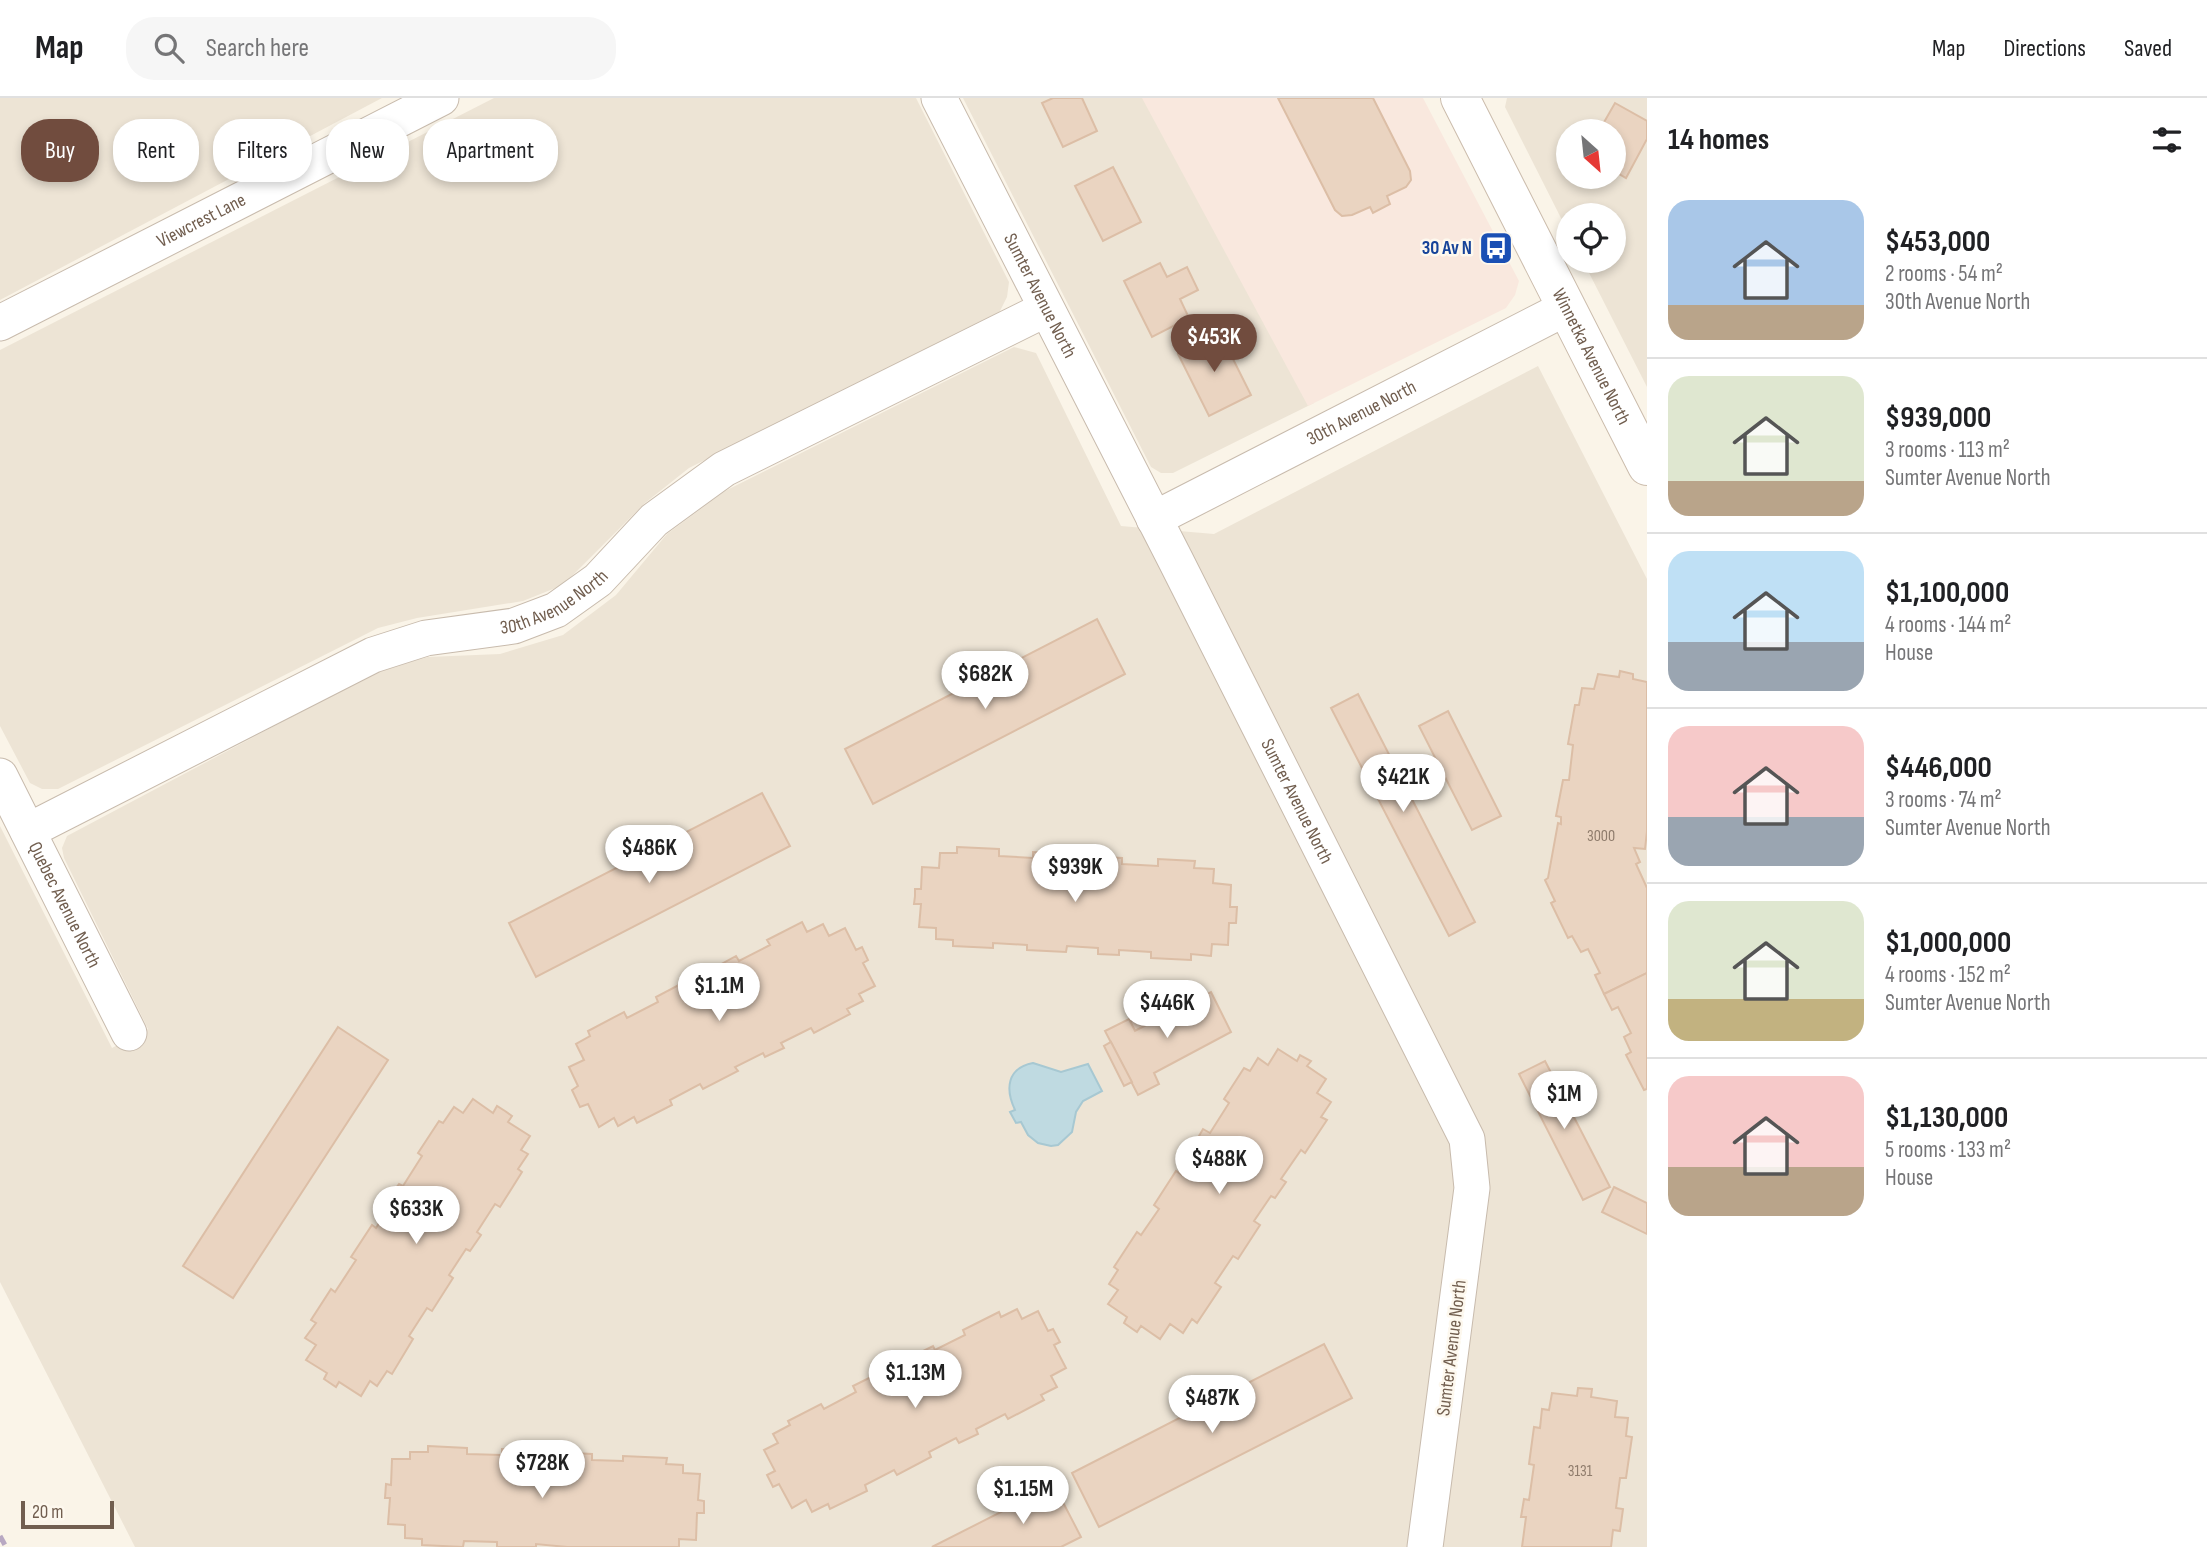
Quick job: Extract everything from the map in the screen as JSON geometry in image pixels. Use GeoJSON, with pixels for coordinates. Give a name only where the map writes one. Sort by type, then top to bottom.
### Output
{"type":"FeatureCollection","features":[{"type":"Feature","properties":{"kind":"main road","name":"Winnetka Avenue North"},"geometry":{"type":"LineString","coordinates":[[1460,98],[1647,466]]}},
{"type":"Feature","properties":{"kind":"street","name":"Sumter Avenue North"},"geometry":{"type":"LineString","coordinates":[[939,98],[1467,1139],[1472,1188],[1426,1547]]}},
{"type":"Feature","properties":{"kind":"street","name":"Viewcrest Lane"},"geometry":{"type":"LineString","coordinates":[[0,323],[432,100]]}},
{"type":"Feature","properties":{"kind":"street","name":"30th Avenue North"},"geometry":{"type":"LineString","coordinates":[[1154,519],[1566,308]]}},
{"type":"Feature","properties":{"kind":"street","name":"30th Avenue North"},"geometry":{"type":"LineString","coordinates":[[28,831],[373,655],[426,638],[514,626],[556,610],[598,580],[654,520],[724,469],[1046,309]]}},
{"type":"Feature","properties":{"kind":"street","name":"Quebec Avenue North"},"geometry":{"type":"LineString","coordinates":[[0,776],[129,1033]]}},
{"type":"Feature","properties":{"kind":"shaded area"},"geometry":{"type":"Polygon","coordinates":[[[0,98],[382,98],[342,119],[326,119],[326,128],[312,135],[312,119],[213,119],[213,182],[223,182],[0,300],[0,98]]]}},
{"type":"Feature","properties":{"kind":"shaded area"},"geometry":{"type":"Polygon","coordinates":[[[494,98],[916,98],[1009,282],[1007,297],[999,313],[689,468],[645,503],[563,585],[523,601],[417,618],[378,628],[58,789],[42,789],[30,783],[0,726],[0,350],[329,182],[409,182],[409,141],[423,134],[423,182],[558,182],[558,119],[453,119],[494,98]]]}},
{"type":"Feature","properties":{"kind":"shaded area"},"geometry":{"type":"Polygon","coordinates":[[[963,98],[1144,98],[1314,403],[1173,473],[1161,473],[1151,467],[963,98]]]}},
{"type":"Feature","properties":{"kind":"shaded area"},"geometry":{"type":"Polygon","coordinates":[[[1142,98],[1423,98],[1519,281],[1515,295],[1506,308],[1308,406],[1142,98]]]}},
{"type":"Feature","properties":{"kind":"shaded area"},"geometry":{"type":"Polygon","coordinates":[[[1507,98],[1647,98],[1647,387],[1589,273],[1626,273],[1626,203],[1556,203],[1556,208],[1505,107],[1507,98]]]}},
{"type":"Feature","properties":{"kind":"shaded area"},"geometry":{"type":"Polygon","coordinates":[[[1014,347],[1036,353],[1121,526],[1214,534],[1538,366],[1647,579],[1647,1547],[135,1547],[0,1282],[0,826],[112,1048],[148,1029],[64,858],[62,848],[67,836],[380,670],[428,657],[500,654],[563,635],[616,595],[667,534],[725,491],[1014,347]]]}},
{"type":"Feature","properties":{"kind":"water"},"geometry":{"type":"Polygon","coordinates":[[[1033,1063],[1061,1072],[1088,1064],[1102,1091],[1083,1101],[1076,1112],[1072,1132],[1058,1145],[1038,1143],[1028,1135],[1021,1122],[1016,1123],[1010,1112],[1015,1110],[1010,1094],[1010,1080],[1018,1070],[1033,1063]]]}},
{"type":"Feature","properties":{"kind":"building"},"geometry":{"type":"Polygon","coordinates":[[[1053,98],[1082,98],[1097,131],[1063,147],[1042,103],[1053,98]]]}},
{"type":"Feature","properties":{"kind":"building"},"geometry":{"type":"Polygon","coordinates":[[[1278,98],[1373,98],[1410,171],[1411,180],[1406,187],[1387,196],[1390,204],[1373,213],[1370,207],[1352,215],[1342,216],[1335,210],[1278,98]]]}},
{"type":"Feature","properties":{"kind":"building"},"geometry":{"type":"Polygon","coordinates":[[[1615,103],[1647,121],[1647,139],[1626,178],[1626,119],[1606,119],[1615,103]]]}},
{"type":"Feature","properties":{"kind":"building"},"geometry":{"type":"Polygon","coordinates":[[[1113,167],[1141,222],[1103,241],[1075,186],[1113,167]]]}},
{"type":"Feature","properties":{"kind":"building"},"geometry":{"type":"Polygon","coordinates":[[[1160,263],[1167,277],[1187,267],[1198,290],[1180,299],[1189,318],[1152,337],[1124,281],[1160,263]]]}},
{"type":"Feature","properties":{"kind":"building"},"geometry":{"type":"Polygon","coordinates":[[[1220,333],[1251,395],[1209,416],[1178,354],[1220,333]]]}},
{"type":"Feature","properties":{"kind":"building"},"geometry":{"type":"Polygon","coordinates":[[[1097,619],[1125,674],[873,804],[845,749],[1097,619]]]}},
{"type":"Feature","properties":{"kind":"building"},"geometry":{"type":"Polygon","coordinates":[[[1620,671],[1633,674],[1633,679],[1647,682],[1647,831],[1645,849],[1634,848],[1640,862],[1636,864],[1647,888],[1647,973],[1604,994],[1595,975],[1600,973],[1588,949],[1581,952],[1572,936],[1568,938],[1551,903],[1555,901],[1545,880],[1548,878],[1558,823],[1561,824],[1561,817],[1556,816],[1563,780],[1569,780],[1573,745],[1568,744],[1575,705],[1579,705],[1582,688],[1594,689],[1598,674],[1619,677],[1620,671]]]}},
{"type":"Feature","properties":{"kind":"building"},"geometry":{"type":"Polygon","coordinates":[[[1358,694],[1475,922],[1449,936],[1331,708],[1358,694]]]}},
{"type":"Feature","properties":{"kind":"building"},"geometry":{"type":"Polygon","coordinates":[[[1448,711],[1501,816],[1472,830],[1419,726],[1448,711]]]}},
{"type":"Feature","properties":{"kind":"building"},"geometry":{"type":"Polygon","coordinates":[[[762,793],[790,846],[536,977],[509,923],[762,793]]]}},
{"type":"Feature","properties":{"kind":"building"},"geometry":{"type":"Polygon","coordinates":[[[957,847],[999,849],[999,856],[1033,858],[1033,852],[1071,854],[1071,861],[1103,863],[1103,857],[1122,858],[1122,864],[1158,866],[1158,859],[1195,861],[1194,868],[1214,869],[1213,883],[1231,885],[1230,907],[1237,907],[1236,923],[1229,923],[1228,945],[1212,944],[1211,956],[1191,954],[1191,960],[1151,958],[1151,952],[1119,950],[1119,955],[1098,954],[1098,948],[1067,946],[1066,952],[1027,950],[1027,945],[993,943],[993,948],[953,946],[953,940],[936,939],[936,928],[919,927],[921,904],[914,904],[915,889],[921,889],[922,867],[939,868],[940,853],[957,853],[957,847]]]}},
{"type":"Feature","properties":{"kind":"building"},"geometry":{"type":"Polygon","coordinates":[[[802,922],[807,932],[823,924],[829,936],[845,928],[856,950],[862,947],[868,960],[863,963],[875,986],[859,994],[863,1001],[847,1009],[850,1014],[814,1033],[811,1028],[781,1043],[784,1048],[765,1057],[763,1053],[735,1067],[738,1071],[703,1089],[700,1084],[670,1100],[672,1105],[637,1123],[634,1117],[618,1126],[614,1118],[599,1127],[588,1104],[580,1107],[572,1090],[578,1086],[569,1067],[584,1060],[576,1044],[590,1036],[588,1031],[624,1012],[627,1018],[658,1002],[656,997],[690,979],[693,985],[720,970],[718,966],[736,956],[739,961],[770,945],[767,940],[802,922]]]}},
{"type":"Feature","properties":{"kind":"building"},"geometry":{"type":"Polygon","coordinates":[[[1647,973],[1647,1089],[1644,1090],[1626,1055],[1631,1052],[1624,1037],[1631,1033],[1618,1007],[1612,1010],[1604,994],[1647,973]]]}},
{"type":"Feature","properties":{"kind":"building"},"geometry":{"type":"Polygon","coordinates":[[[1192,990],[1196,1000],[1135,1031],[1130,1022],[1192,990]]]}},
{"type":"Feature","properties":{"kind":"building"},"geometry":{"type":"Polygon","coordinates":[[[1211,992],[1231,1032],[1154,1073],[1159,1084],[1138,1095],[1105,1031],[1129,1019],[1135,1031],[1211,992]]]}},
{"type":"Feature","properties":{"kind":"building"},"geometry":{"type":"Polygon","coordinates":[[[338,1027],[388,1060],[233,1298],[183,1266],[338,1027]]]}},
{"type":"Feature","properties":{"kind":"building"},"geometry":{"type":"Polygon","coordinates":[[[1111,1042],[1132,1082],[1124,1086],[1104,1046],[1111,1042]]]}},
{"type":"Feature","properties":{"kind":"building"},"geometry":{"type":"Polygon","coordinates":[[[1278,1049],[1297,1061],[1300,1055],[1311,1061],[1307,1066],[1326,1079],[1317,1093],[1331,1102],[1321,1117],[1327,1120],[1305,1153],[1301,1150],[1281,1179],[1286,1182],[1275,1198],[1271,1196],[1254,1221],[1260,1225],[1238,1259],[1233,1256],[1215,1283],[1221,1287],[1197,1323],[1192,1319],[1183,1333],[1170,1324],[1160,1339],[1141,1326],[1137,1332],[1124,1323],[1127,1317],[1108,1304],[1118,1290],[1109,1284],[1118,1270],[1114,1267],[1137,1232],[1141,1235],[1159,1209],[1154,1205],[1176,1171],[1182,1175],[1200,1146],[1195,1143],[1203,1129],[1210,1133],[1229,1103],[1224,1099],[1244,1068],[1250,1071],[1258,1058],[1268,1065],[1278,1049]]]}},
{"type":"Feature","properties":{"kind":"building"},"geometry":{"type":"Polygon","coordinates":[[[1545,1061],[1610,1187],[1583,1200],[1519,1074],[1545,1061]]]}},
{"type":"Feature","properties":{"kind":"building"},"geometry":{"type":"Polygon","coordinates":[[[473,1099],[493,1113],[497,1106],[505,1111],[512,1116],[508,1122],[530,1136],[521,1150],[528,1154],[518,1169],[522,1172],[500,1207],[495,1204],[477,1232],[481,1235],[470,1251],[466,1249],[449,1275],[453,1278],[432,1311],[427,1308],[409,1336],[413,1339],[392,1374],[387,1371],[377,1386],[370,1381],[361,1396],[339,1382],[336,1387],[324,1379],[327,1373],[306,1360],[316,1345],[305,1338],[316,1323],[311,1320],[331,1289],[335,1292],[356,1260],[351,1257],[372,1225],[376,1228],[393,1201],[389,1198],[399,1184],[403,1186],[422,1156],[418,1153],[439,1121],[443,1123],[454,1107],[463,1113],[473,1099]]]}},
{"type":"Feature","properties":{"kind":"building"},"geometry":{"type":"Polygon","coordinates":[[[1614,1187],[1647,1203],[1647,1234],[1602,1212],[1614,1187]]]}},
{"type":"Feature","properties":{"kind":"building"},"geometry":{"type":"Polygon","coordinates":[[[1017,1309],[1022,1319],[1038,1311],[1048,1331],[1053,1329],[1060,1342],[1054,1345],[1066,1368],[1051,1376],[1057,1387],[1041,1395],[1044,1400],[1008,1419],[1005,1414],[976,1429],[978,1434],[959,1443],[956,1438],[929,1452],[931,1457],[897,1475],[894,1470],[865,1485],[867,1491],[830,1509],[828,1504],[812,1512],[806,1500],[792,1508],[779,1484],[773,1487],[767,1475],[775,1471],[764,1450],[778,1443],[773,1434],[790,1425],[788,1421],[821,1404],[824,1409],[856,1392],[853,1386],[887,1369],[890,1374],[917,1360],[915,1355],[933,1346],[935,1350],[965,1335],[963,1330],[999,1312],[1001,1317],[1017,1309]]]}},
{"type":"Feature","properties":{"kind":"building"},"geometry":{"type":"Polygon","coordinates":[[[1324,1344],[1352,1398],[1099,1527],[1072,1473],[1324,1344]]]}},
{"type":"Feature","properties":{"kind":"building"},"geometry":{"type":"Polygon","coordinates":[[[1578,1388],[1592,1389],[1591,1397],[1617,1401],[1615,1417],[1628,1418],[1626,1436],[1632,1437],[1626,1478],[1620,1478],[1616,1508],[1623,1509],[1620,1531],[1613,1530],[1611,1547],[1522,1547],[1526,1517],[1521,1517],[1524,1499],[1529,1500],[1534,1465],[1529,1464],[1534,1427],[1540,1428],[1542,1409],[1549,1410],[1552,1393],[1577,1396],[1578,1388]]]}},
{"type":"Feature","properties":{"kind":"building"},"geometry":{"type":"Polygon","coordinates":[[[428,1446],[467,1448],[467,1454],[502,1455],[502,1449],[541,1451],[541,1457],[572,1459],[573,1453],[592,1454],[592,1460],[623,1461],[623,1456],[667,1458],[666,1464],[683,1465],[683,1473],[700,1474],[698,1500],[704,1501],[704,1513],[697,1513],[696,1540],[679,1539],[679,1547],[567,1547],[536,1544],[536,1547],[497,1547],[497,1542],[464,1541],[463,1547],[422,1545],[422,1539],[405,1538],[405,1525],[388,1524],[390,1498],[385,1498],[386,1484],[391,1485],[392,1459],[410,1459],[410,1452],[428,1452],[428,1446]]]}},
{"type":"Feature","properties":{"kind":"building"},"geometry":{"type":"Polygon","coordinates":[[[1054,1485],[1081,1537],[1061,1547],[932,1547],[1054,1485]]]}},
{"type":"Feature","properties":{"kind":"railway"},"geometry":{"type":"LineString","coordinates":[[0,1536],[6,1547]]}},
{"type":"Feature","properties":{"kind":"place","name":"30 Av N"},"geometry":{"type":"Point","coordinates":[1496,248]}}]}
